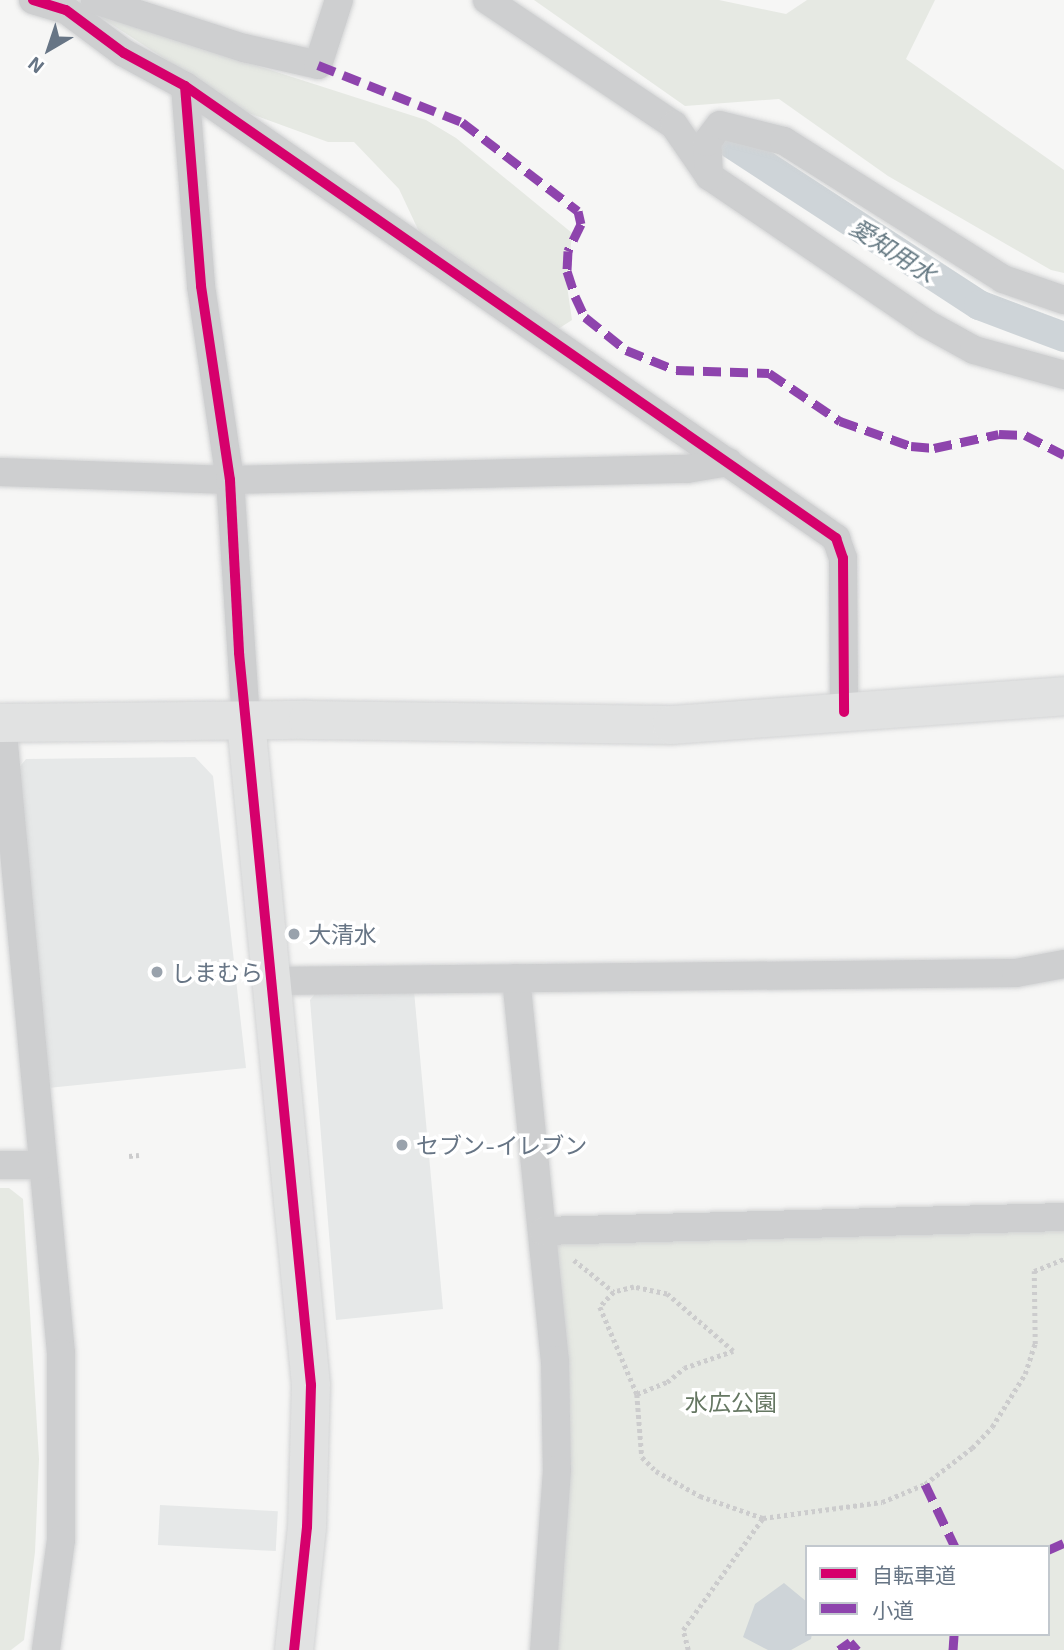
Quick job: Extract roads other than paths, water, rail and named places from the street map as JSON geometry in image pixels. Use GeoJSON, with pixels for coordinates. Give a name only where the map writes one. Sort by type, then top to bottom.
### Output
{"type":"FeatureCollection","features":[{"type":"Feature","properties":{"kind":"street"},"geometry":{"type":"LineString","coordinates":[[33,0],[66,10],[124,53],[185,86],[836,538],[843,558],[844,712]]}},
{"type":"Feature","properties":{"kind":"street"},"geometry":{"type":"LineString","coordinates":[[94,0],[244,48],[318,65],[340,0]]}},
{"type":"Feature","properties":{"kind":"street"},"geometry":{"type":"LineString","coordinates":[[487,0],[674,125],[709,176],[937,330],[974,350],[1064,375]]}},
{"type":"Feature","properties":{"kind":"street"},"geometry":{"type":"LineString","coordinates":[[185,86],[201,286],[230,481],[246,722],[311,1385],[307,1527],[294,1650]]}},
{"type":"Feature","properties":{"kind":"street"},"geometry":{"type":"LineString","coordinates":[[709,176],[708,142],[720,125],[784,141],[1003,279],[1064,300]]}},
{"type":"Feature","properties":{"kind":"street"},"geometry":{"type":"LineString","coordinates":[[0,471],[230,481],[687,469],[728,462]]}},
{"type":"Feature","properties":{"kind":"street"},"geometry":{"type":"LineString","coordinates":[[46,1650],[61,1540],[61,1353],[43,1165],[11,962],[1,723],[672,725],[1064,696]]}},
{"type":"Feature","properties":{"kind":"street"},"geometry":{"type":"LineString","coordinates":[[271,981],[1016,973],[1064,964]]}},
{"type":"Feature","properties":{"kind":"street"},"geometry":{"type":"LineString","coordinates":[[516,978],[555,1360],[557,1471],[544,1650]]}},
{"type":"Feature","properties":{"kind":"street"},"geometry":{"type":"LineString","coordinates":[[0,1165],[43,1165]]}},
{"type":"Feature","properties":{"kind":"street"},"geometry":{"type":"LineString","coordinates":[[543,1231],[1064,1217]]}},
{"type":"Feature","properties":{"kind":"waterway","name":"愛知用水"},"geometry":{"type":"LineString","coordinates":[[732,144],[979,305],[1064,337]]}},
{"type":"Feature","properties":{"kind":"place","name":"大清水"},"geometry":{"type":"Point","coordinates":[294,934]}},
{"type":"Feature","properties":{"kind":"place","name":"しまむら"},"geometry":{"type":"Point","coordinates":[157,972]}},
{"type":"Feature","properties":{"kind":"place","name":"セブン-イレブン"},"geometry":{"type":"Point","coordinates":[402,1145]}},
{"type":"Feature","properties":{"kind":"park label","name":"水広公園"},"geometry":{"type":"Point","coordinates":[731,1402]}}]}
